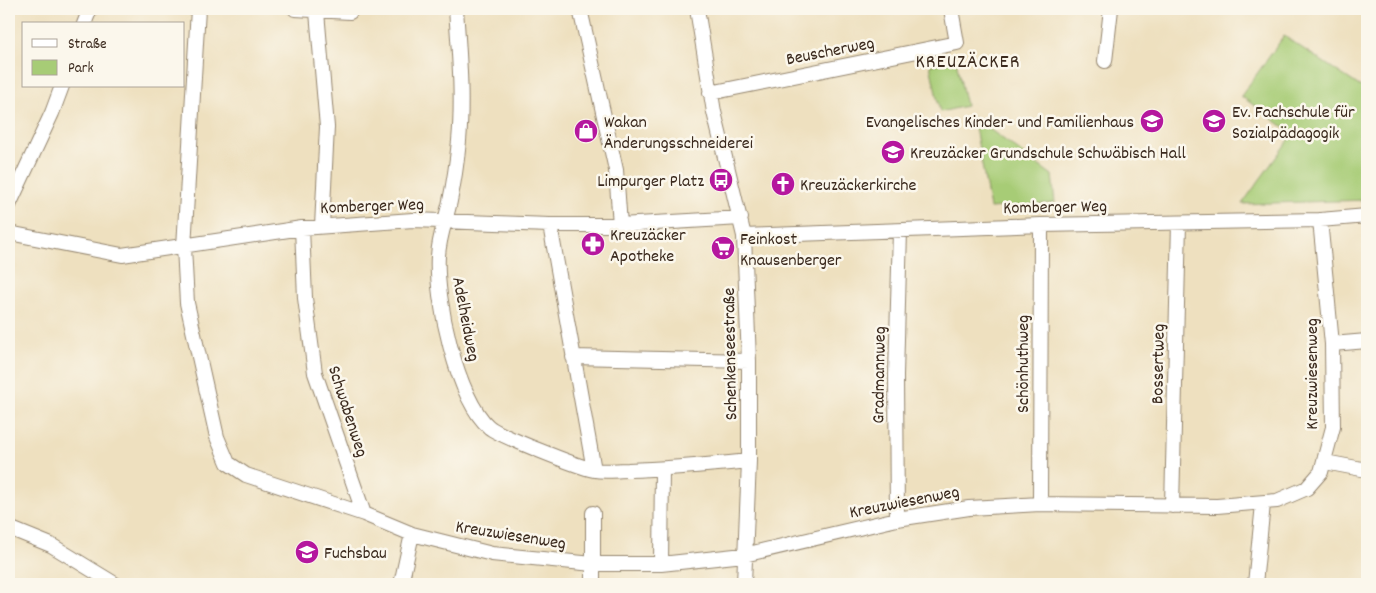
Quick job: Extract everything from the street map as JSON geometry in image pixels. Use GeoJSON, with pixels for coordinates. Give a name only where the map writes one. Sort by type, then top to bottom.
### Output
{"type":"FeatureCollection","features":[{"type":"Feature","properties":{"kind":"street"},"geometry":{"type":"LineString","coordinates":[[85,22],[90,9]]}},
{"type":"Feature","properties":{"kind":"street","name":"Kreuzwiesenweg"},"geometry":{"type":"LineString","coordinates":[[198,9],[184,247],[187,302],[217,437],[228,463],[246,475],[364,514],[412,534],[492,554],[593,564],[661,564],[744,555],[897,519],[969,508],[1040,504],[1172,506],[1263,504],[1277,501],[1307,488],[1321,472],[1325,462],[1332,427],[1332,344],[1320,220]]}},
{"type":"Feature","properties":{"kind":"street"},"geometry":{"type":"LineString","coordinates":[[294,9],[317,12],[350,12]]}},
{"type":"Feature","properties":{"kind":"street","name":"Adelheidweg"},"geometry":{"type":"LineString","coordinates":[[456,9],[460,81],[459,141],[450,202],[443,222],[438,257],[440,296],[457,366],[467,396],[477,414],[490,428],[594,470]]}},
{"type":"Feature","properties":{"kind":"street"},"geometry":{"type":"LineString","coordinates":[[580,9],[616,170],[620,225]]}},
{"type":"Feature","properties":{"kind":"street","name":"Schenkenseestraße"},"geometry":{"type":"LineString","coordinates":[[697,9],[710,93],[744,236],[749,361],[749,461],[744,584]]}},
{"type":"Feature","properties":{"kind":"street","name":"Beuscherweg"},"geometry":{"type":"LineString","coordinates":[[710,93],[957,43],[950,9]]}},
{"type":"Feature","properties":{"kind":"street"},"geometry":{"type":"LineString","coordinates":[[1105,61],[1111,9]]}},
{"type":"Feature","properties":{"kind":"street"},"geometry":{"type":"LineString","coordinates":[[317,12],[327,127],[322,226]]}},
{"type":"Feature","properties":{"kind":"street"},"geometry":{"type":"LineString","coordinates":[[9,205],[52,113],[61,88]]}},
{"type":"Feature","properties":{"kind":"street","name":"Komberger Weg"},"geometry":{"type":"LineString","coordinates":[[744,236],[1041,225],[1320,220],[1367,216]]}},
{"type":"Feature","properties":{"kind":"street","name":"Komberger Weg"},"geometry":{"type":"LineString","coordinates":[[9,233],[122,255],[302,228],[413,220],[550,225],[620,225],[741,218]]}},
{"type":"Feature","properties":{"kind":"street","name":"Bossertweg"},"geometry":{"type":"LineString","coordinates":[[1172,506],[1179,223]]}},
{"type":"Feature","properties":{"kind":"street"},"geometry":{"type":"LineString","coordinates":[[550,225],[594,470],[662,470],[749,461]]}},
{"type":"Feature","properties":{"kind":"street","name":"Schönhuthweg"},"geometry":{"type":"LineString","coordinates":[[1040,504],[1041,225]]}},
{"type":"Feature","properties":{"kind":"street","name":"Schwabenweg"},"geometry":{"type":"LineString","coordinates":[[302,228],[305,298],[315,373],[364,514]]}},
{"type":"Feature","properties":{"kind":"street","name":"Gradmannweg"},"geometry":{"type":"LineString","coordinates":[[897,519],[896,374],[900,231]]}},
{"type":"Feature","properties":{"kind":"street"},"geometry":{"type":"LineString","coordinates":[[1332,344],[1367,341]]}},
{"type":"Feature","properties":{"kind":"street"},"geometry":{"type":"LineString","coordinates":[[573,357],[749,361]]}},
{"type":"Feature","properties":{"kind":"street"},"geometry":{"type":"LineString","coordinates":[[1325,462],[1367,470]]}},
{"type":"Feature","properties":{"kind":"street"},"geometry":{"type":"LineString","coordinates":[[661,564],[662,470]]}},
{"type":"Feature","properties":{"kind":"street"},"geometry":{"type":"LineString","coordinates":[[1254,584],[1263,504]]}},
{"type":"Feature","properties":{"kind":"street"},"geometry":{"type":"LineString","coordinates":[[593,513],[593,584]]}},
{"type":"Feature","properties":{"kind":"street"},"geometry":{"type":"LineString","coordinates":[[9,528],[51,545],[115,584]]}},
{"type":"Feature","properties":{"kind":"street"},"geometry":{"type":"LineString","coordinates":[[401,584],[412,534]]}},
{"type":"Feature","properties":{"kind":"green space"},"geometry":{"type":"Polygon","coordinates":[[[1284,36],[1367,91],[1367,200],[1242,204],[1293,134],[1241,96],[1284,36]]]}},
{"type":"Feature","properties":{"kind":"green space"},"geometry":{"type":"Polygon","coordinates":[[[956,60],[966,106],[940,112],[930,65],[956,60]]]}},
{"type":"Feature","properties":{"kind":"green space"},"geometry":{"type":"Polygon","coordinates":[[[973,117],[1052,175],[1055,203],[990,208],[973,117]]]}},
{"type":"Feature","properties":{"kind":"place","name":"Evangelisches Kinder- und Familienhaus"},"geometry":{"type":"Point","coordinates":[1152,121]}},
{"type":"Feature","properties":{"kind":"place","name":"Ev. Fachschule für Sozialpädagogik"},"geometry":{"type":"Point","coordinates":[1214,121]}},
{"type":"Feature","properties":{"kind":"place","name":"Wakan Änderungsschneiderei"},"geometry":{"type":"Point","coordinates":[586,131]}},
{"type":"Feature","properties":{"kind":"place","name":"Kreuzäcker Grundschule Schwäbisch Hall"},"geometry":{"type":"Point","coordinates":[893,152]}},
{"type":"Feature","properties":{"kind":"place","name":"Limpurger Platz"},"geometry":{"type":"Point","coordinates":[721,180]}},
{"type":"Feature","properties":{"kind":"place","name":"Kreuzäckerkirche"},"geometry":{"type":"Point","coordinates":[783,184]}},
{"type":"Feature","properties":{"kind":"place","name":"Kreuzäcker Apotheke"},"geometry":{"type":"Point","coordinates":[593,244]}},
{"type":"Feature","properties":{"kind":"place","name":"Feinkost Knausenberger"},"geometry":{"type":"Point","coordinates":[723,248]}},
{"type":"Feature","properties":{"kind":"place","name":"Fuchsbau"},"geometry":{"type":"Point","coordinates":[307,552]}},
{"type":"Feature","properties":{"kind":"district","name":"KREUZÄCKER"},"geometry":{"type":"Point","coordinates":[968,60]}}]}
